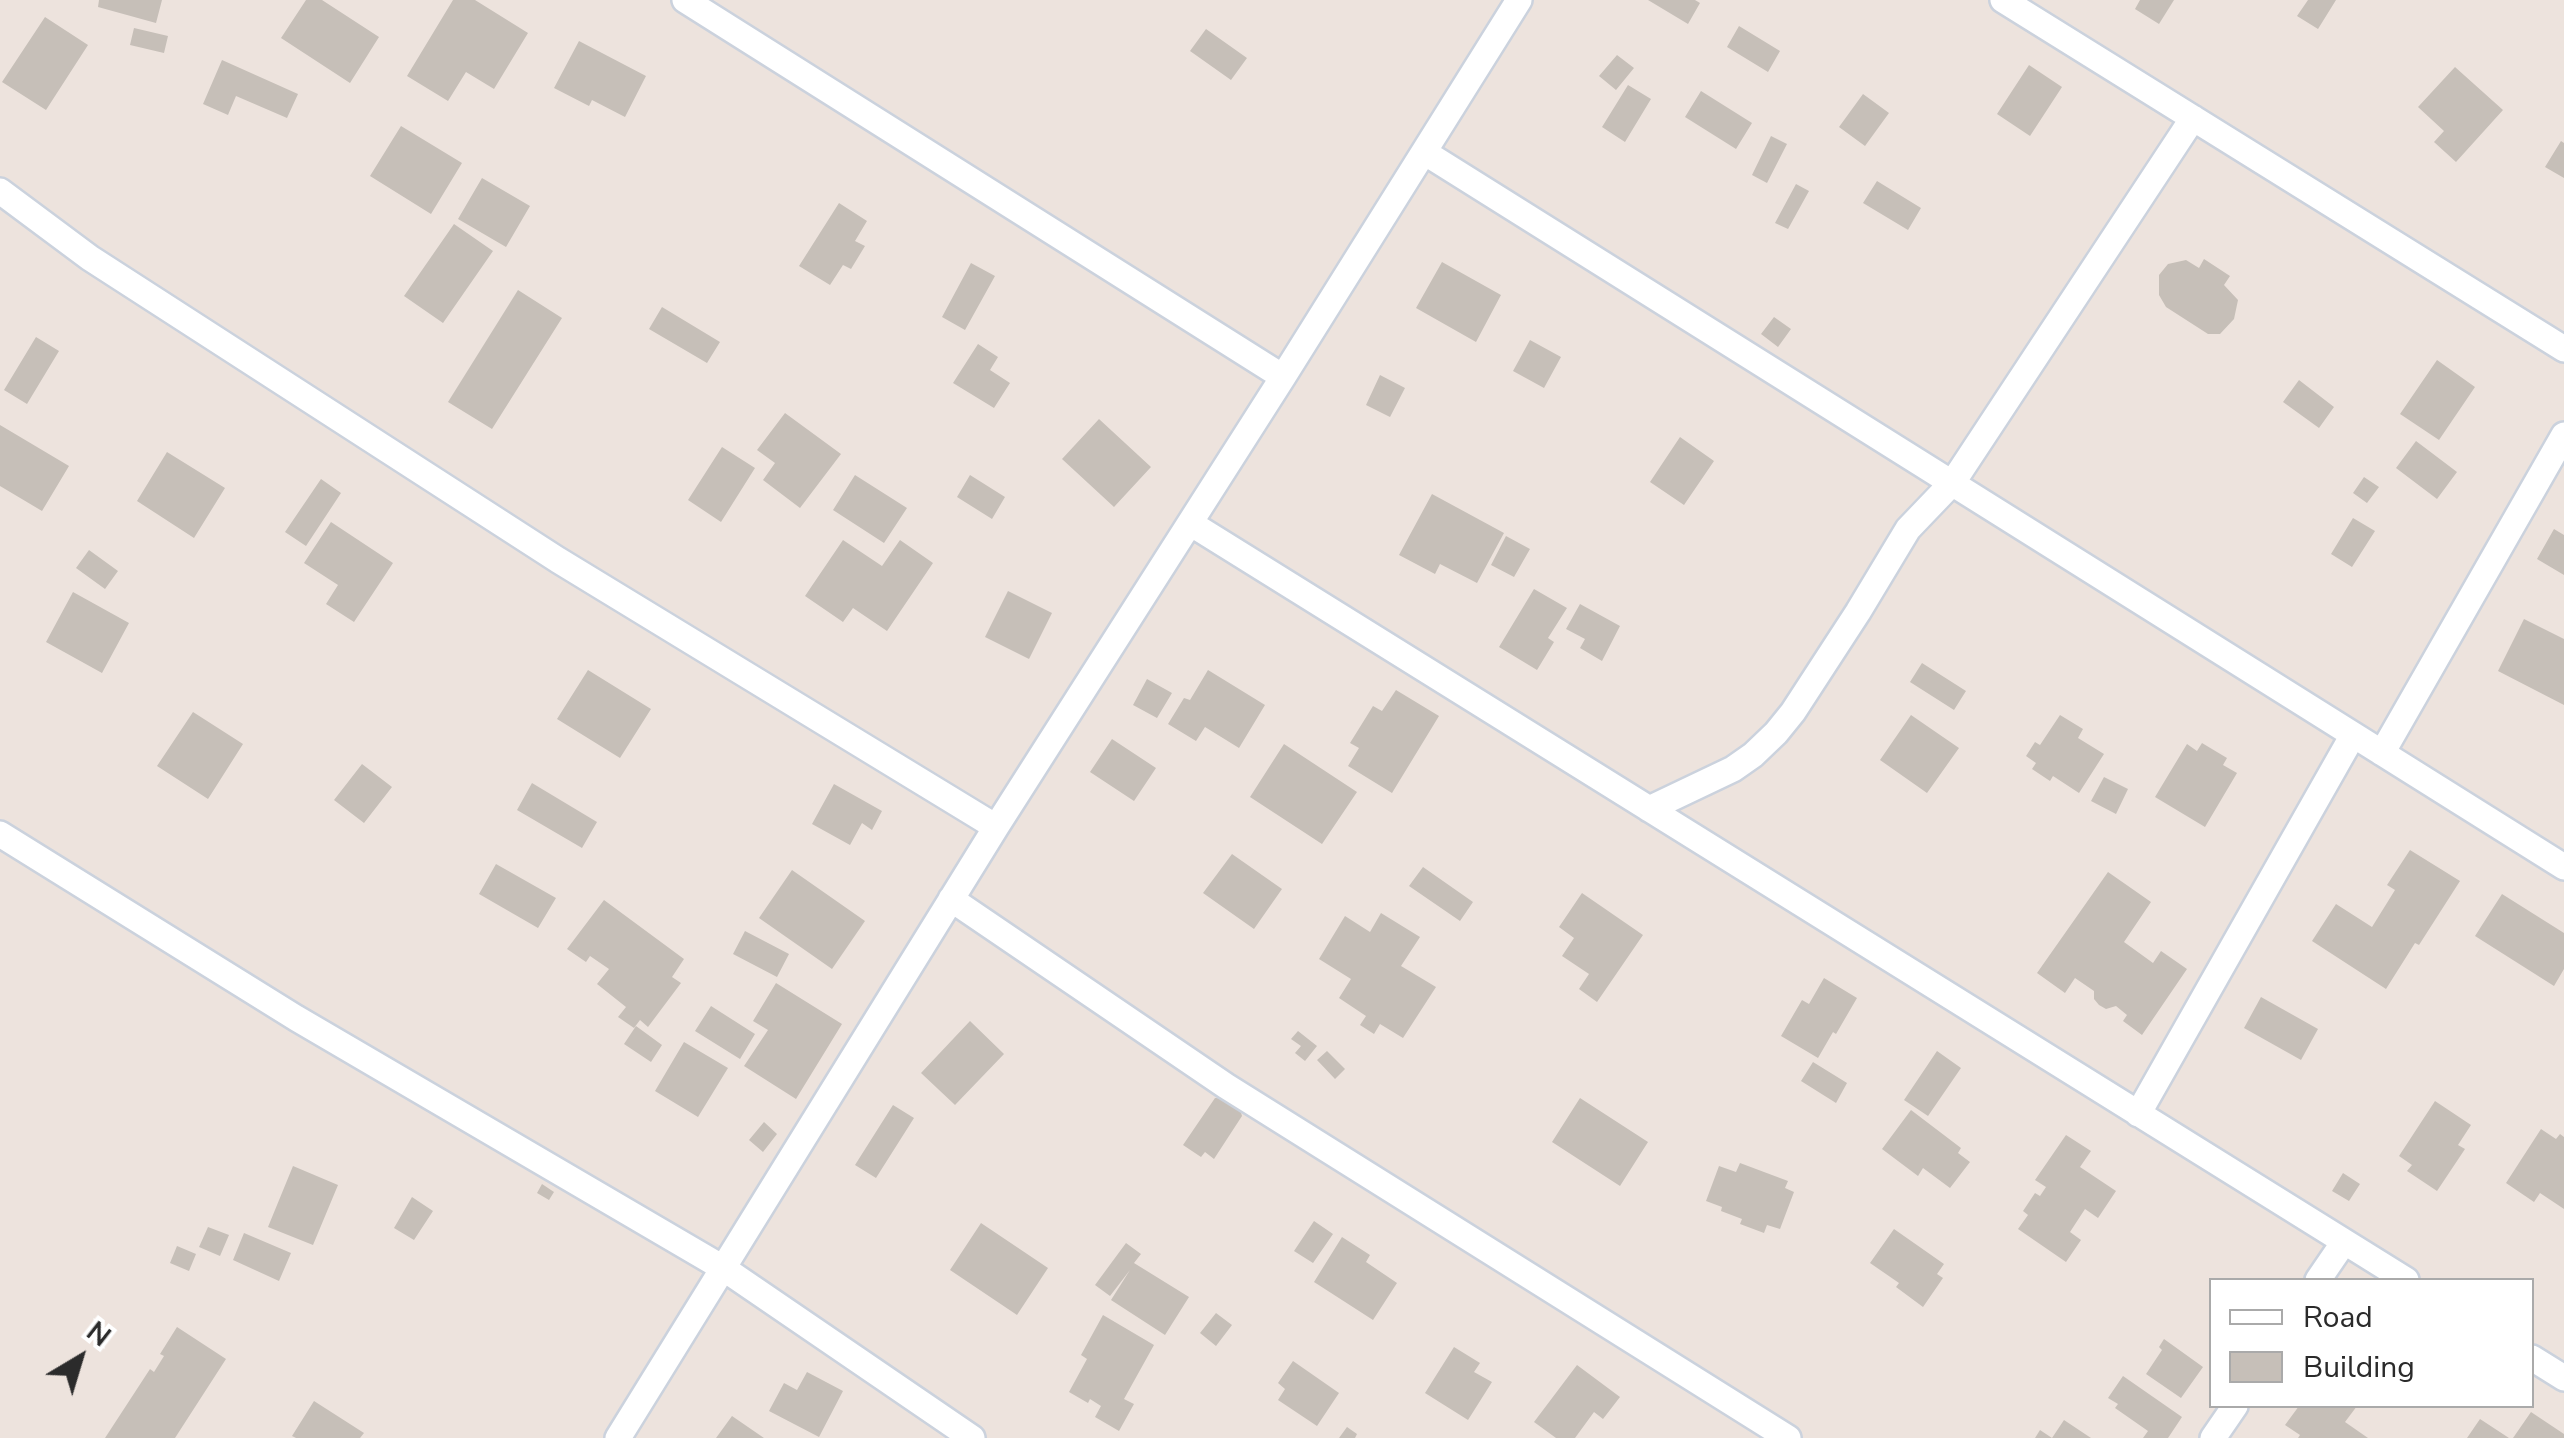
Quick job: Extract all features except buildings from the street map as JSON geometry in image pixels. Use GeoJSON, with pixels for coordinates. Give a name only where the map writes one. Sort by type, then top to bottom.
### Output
{"type":"FeatureCollection","features":[{"type":"Feature","properties":{"kind":"street"},"geometry":{"type":"LineString","coordinates":[[685,0],[1283,377]]}},
{"type":"Feature","properties":{"kind":"street"},"geometry":{"type":"LineString","coordinates":[[618,1438],[996,827],[1520,0]]}},
{"type":"Feature","properties":{"kind":"street"},"geometry":{"type":"LineString","coordinates":[[2003,0],[2564,349]]}},
{"type":"Feature","properties":{"kind":"street"},"geometry":{"type":"LineString","coordinates":[[1649,809],[1733,769],[1776,733],[1858,612],[1908,529],[1952,482],[2193,118]]}},
{"type":"Feature","properties":{"kind":"street"},"geometry":{"type":"LineString","coordinates":[[1424,152],[2564,867]]}},
{"type":"Feature","properties":{"kind":"street"},"geometry":{"type":"LineString","coordinates":[[0,190],[90,258],[558,560],[996,827]]}},
{"type":"Feature","properties":{"kind":"street"},"geometry":{"type":"LineString","coordinates":[[2382,753],[2564,435]]}},
{"type":"Feature","properties":{"kind":"street"},"geometry":{"type":"LineString","coordinates":[[1190,523],[2403,1278]]}},
{"type":"Feature","properties":{"kind":"street"},"geometry":{"type":"LineString","coordinates":[[2138,1114],[2353,735]]}},
{"type":"Feature","properties":{"kind":"street"},"geometry":{"type":"LineString","coordinates":[[0,834],[296,1018],[724,1268],[972,1438]]}},
{"type":"Feature","properties":{"kind":"street"},"geometry":{"type":"LineString","coordinates":[[951,899],[1226,1086],[1788,1438]]}},
{"type":"Feature","properties":{"kind":"street"},"geometry":{"type":"LineString","coordinates":[[2319,1278],[2344,1242]]}},
{"type":"Feature","properties":{"kind":"street"},"geometry":{"type":"LineString","coordinates":[[2534,1359],[2564,1378]]}},
{"type":"Feature","properties":{"kind":"street"},"geometry":{"type":"LineString","coordinates":[[2213,1438],[2233,1408]]}}]}
